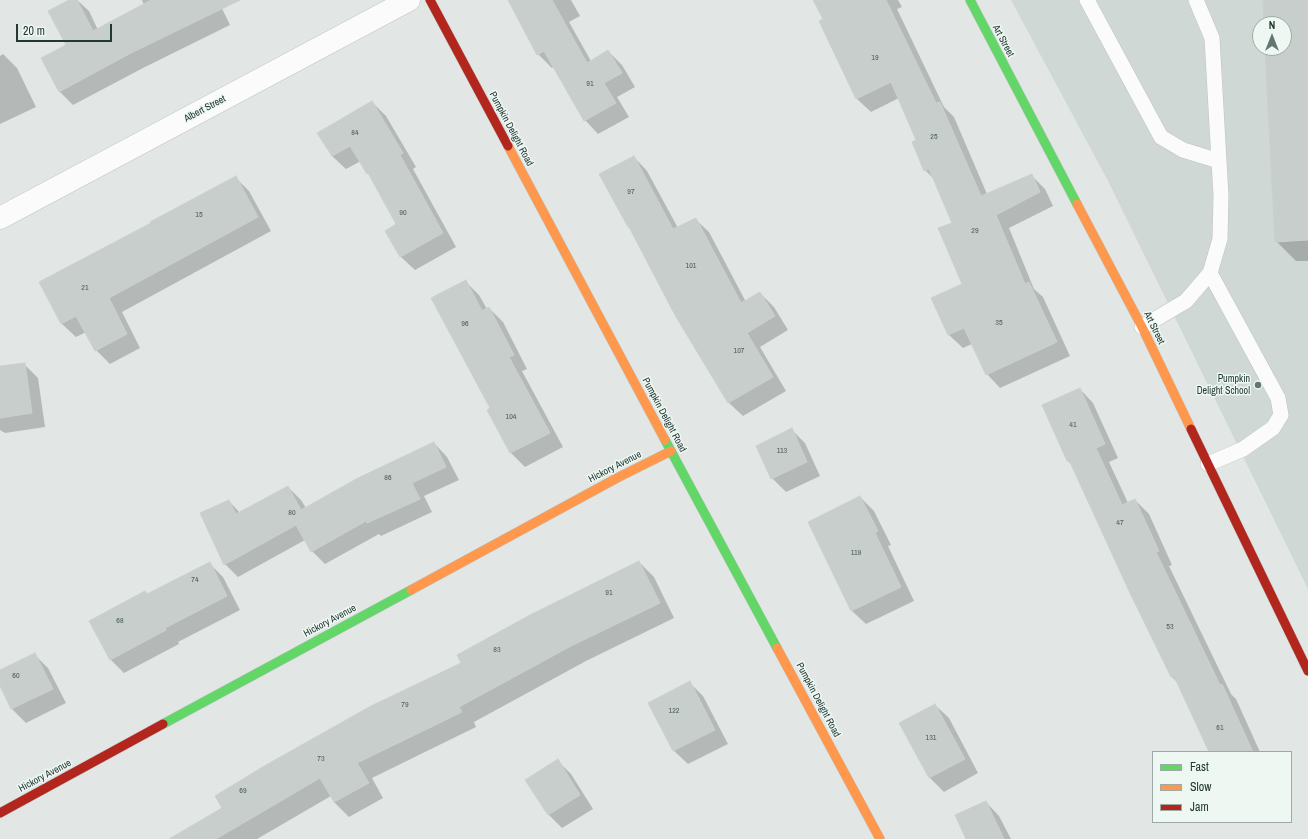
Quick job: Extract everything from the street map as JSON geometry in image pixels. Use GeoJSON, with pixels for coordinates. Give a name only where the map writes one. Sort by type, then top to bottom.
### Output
{"type":"FeatureCollection","features":[{"type":"Feature","properties":{"kind":"street","name":"Albert Street"},"geometry":{"type":"LineString","coordinates":[[0,218],[409,0]]}},
{"type":"Feature","properties":{"kind":"street","name":"Pumpkin Delight Road"},"geometry":{"type":"LineString","coordinates":[[430,0],[880,839]]}},
{"type":"Feature","properties":{"kind":"street","name":"Art Street"},"geometry":{"type":"LineString","coordinates":[[970,0],[1142,327],[1308,671]]}},
{"type":"Feature","properties":{"kind":"street","name":"Hickory Avenue"},"geometry":{"type":"LineString","coordinates":[[0,813],[616,478],[671,451]]}},
{"type":"Feature","properties":{"kind":"lane"},"geometry":{"type":"LineString","coordinates":[[1087,0],[1162,136],[1183,150],[1219,161]]}},
{"type":"Feature","properties":{"kind":"lane"},"geometry":{"type":"LineString","coordinates":[[1142,327],[1186,301],[1210,273],[1220,239],[1221,196],[1212,38],[1196,0]]}},
{"type":"Feature","properties":{"kind":"lane"},"geometry":{"type":"LineString","coordinates":[[1208,464],[1243,449],[1273,428],[1281,415],[1278,398],[1210,273]]}},
{"type":"Feature","properties":{"kind":"shaded area","name":"Pumpkin Delight School"},"geometry":{"type":"Polygon","coordinates":[[[1011,0],[1308,0],[1308,589],[1108,181],[1011,0]]]}},
{"type":"Feature","properties":{"kind":"building"},"geometry":{"type":"Polygon","coordinates":[[[69,0],[77,0],[93,31],[151,0],[240,0],[129,54],[59,92],[41,58],[66,45],[48,11],[69,0]]]}},
{"type":"Feature","properties":{"kind":"building"},"geometry":{"type":"Polygon","coordinates":[[[508,0],[552,0],[587,63],[608,50],[622,73],[604,83],[616,103],[584,121],[544,51],[537,55],[508,0]]]}},
{"type":"Feature","properties":{"kind":"building"},"geometry":{"type":"Polygon","coordinates":[[[813,0],[886,0],[936,103],[940,102],[981,196],[1032,174],[1040,192],[996,215],[1025,284],[1029,282],[1057,342],[986,375],[964,328],[948,335],[931,298],[962,284],[938,228],[952,223],[929,169],[924,171],[912,142],[916,140],[891,82],[856,99],[819,21],[823,19],[813,0]]]}},
{"type":"Feature","properties":{"kind":"building"},"geometry":{"type":"Polygon","coordinates":[[[1263,0],[1308,0],[1308,240],[1275,242],[1265,56],[1292,56],[1292,16],[1264,16],[1263,0]]]}},
{"type":"Feature","properties":{"kind":"building"},"geometry":{"type":"Polygon","coordinates":[[[372,101],[403,153],[400,155],[443,233],[400,257],[385,231],[396,224],[368,173],[367,174],[350,146],[332,156],[317,133],[372,101]]]}},
{"type":"Feature","properties":{"kind":"building"},"geometry":{"type":"Polygon","coordinates":[[[634,156],[673,229],[696,218],[741,303],[760,292],[775,316],[747,333],[773,377],[728,403],[676,317],[629,227],[599,174],[634,156]]]}},
{"type":"Feature","properties":{"kind":"building"},"geometry":{"type":"Polygon","coordinates":[[[236,176],[258,217],[109,298],[127,334],[95,351],[76,316],[61,324],[39,282],[236,176]]]}},
{"type":"Feature","properties":{"kind":"building"},"geometry":{"type":"Polygon","coordinates":[[[466,280],[482,311],[489,307],[514,355],[509,357],[550,433],[510,453],[487,410],[490,408],[431,298],[466,280]]]}},
{"type":"Feature","properties":{"kind":"building"},"geometry":{"type":"Polygon","coordinates":[[[25,363],[32,413],[0,418],[0,366],[25,363]]]}},
{"type":"Feature","properties":{"kind":"building"},"geometry":{"type":"Polygon","coordinates":[[[1080,388],[1105,444],[1096,448],[1122,505],[1135,499],[1159,551],[1156,552],[1220,685],[1222,684],[1253,751],[1209,751],[1174,676],[1171,677],[1129,591],[1042,405],[1080,388]]]}},
{"type":"Feature","properties":{"kind":"building"},"geometry":{"type":"Polygon","coordinates":[[[792,428],[807,462],[771,479],[756,446],[792,428]]]}},
{"type":"Feature","properties":{"kind":"building"},"geometry":{"type":"Polygon","coordinates":[[[434,442],[446,467],[412,483],[420,499],[367,523],[366,521],[311,552],[296,525],[224,565],[200,513],[229,500],[236,514],[288,486],[301,510],[358,478],[434,442]]]}},
{"type":"Feature","properties":{"kind":"building"},"geometry":{"type":"Polygon","coordinates":[[[860,496],[878,531],[875,533],[901,587],[851,611],[808,522],[860,496]]]}},
{"type":"Feature","properties":{"kind":"building"},"geometry":{"type":"Polygon","coordinates":[[[639,561],[660,603],[571,646],[459,707],[462,712],[357,763],[369,783],[334,802],[320,778],[216,839],[169,839],[222,808],[215,796],[266,765],[371,706],[461,663],[457,655],[530,615],[639,561]]]}},
{"type":"Feature","properties":{"kind":"building"},"geometry":{"type":"Polygon","coordinates":[[[210,562],[227,596],[165,628],[166,630],[110,660],[89,621],[145,591],[147,594],[210,562]]]}},
{"type":"Feature","properties":{"kind":"building"},"geometry":{"type":"Polygon","coordinates":[[[35,653],[53,689],[11,709],[0,686],[0,670],[35,653]]]}},
{"type":"Feature","properties":{"kind":"building"},"geometry":{"type":"Polygon","coordinates":[[[690,681],[715,730],[673,751],[648,703],[690,681]]]}},
{"type":"Feature","properties":{"kind":"building"},"geometry":{"type":"Polygon","coordinates":[[[935,704],[965,759],[929,778],[899,723],[935,704]]]}},
{"type":"Feature","properties":{"kind":"building"},"geometry":{"type":"Polygon","coordinates":[[[558,759],[580,795],[548,815],[525,780],[558,759]]]}},
{"type":"Feature","properties":{"kind":"building"},"geometry":{"type":"Polygon","coordinates":[[[986,801],[1004,839],[966,839],[955,815],[986,801]]]}},
{"type":"Feature","properties":{"kind":"traffic: fast"},"geometry":{"type":"LineString","coordinates":[[970,0],[1077,204]]}},
{"type":"Feature","properties":{"kind":"traffic: fast"},"geometry":{"type":"LineString","coordinates":[[665,440],[777,648]]}},
{"type":"Feature","properties":{"kind":"traffic: fast"},"geometry":{"type":"LineString","coordinates":[[163,724],[411,590]]}},
{"type":"Feature","properties":{"kind":"traffic: slow"},"geometry":{"type":"LineString","coordinates":[[508,146],[665,440]]}},
{"type":"Feature","properties":{"kind":"traffic: slow"},"geometry":{"type":"LineString","coordinates":[[1077,204],[1142,327],[1191,429]]}},
{"type":"Feature","properties":{"kind":"traffic: slow"},"geometry":{"type":"LineString","coordinates":[[411,590],[617,478],[671,451]]}},
{"type":"Feature","properties":{"kind":"traffic: slow"},"geometry":{"type":"LineString","coordinates":[[777,648],[880,839]]}},
{"type":"Feature","properties":{"kind":"traffic: jam"},"geometry":{"type":"LineString","coordinates":[[430,0],[508,146]]}},
{"type":"Feature","properties":{"kind":"traffic: jam"},"geometry":{"type":"LineString","coordinates":[[1191,429],[1308,671]]}},
{"type":"Feature","properties":{"kind":"traffic: jam"},"geometry":{"type":"LineString","coordinates":[[0,813],[163,724]]}},
{"type":"Feature","properties":{"kind":"place","name":"Pumpkin Delight School"},"geometry":{"type":"Point","coordinates":[1258,385]}}]}
